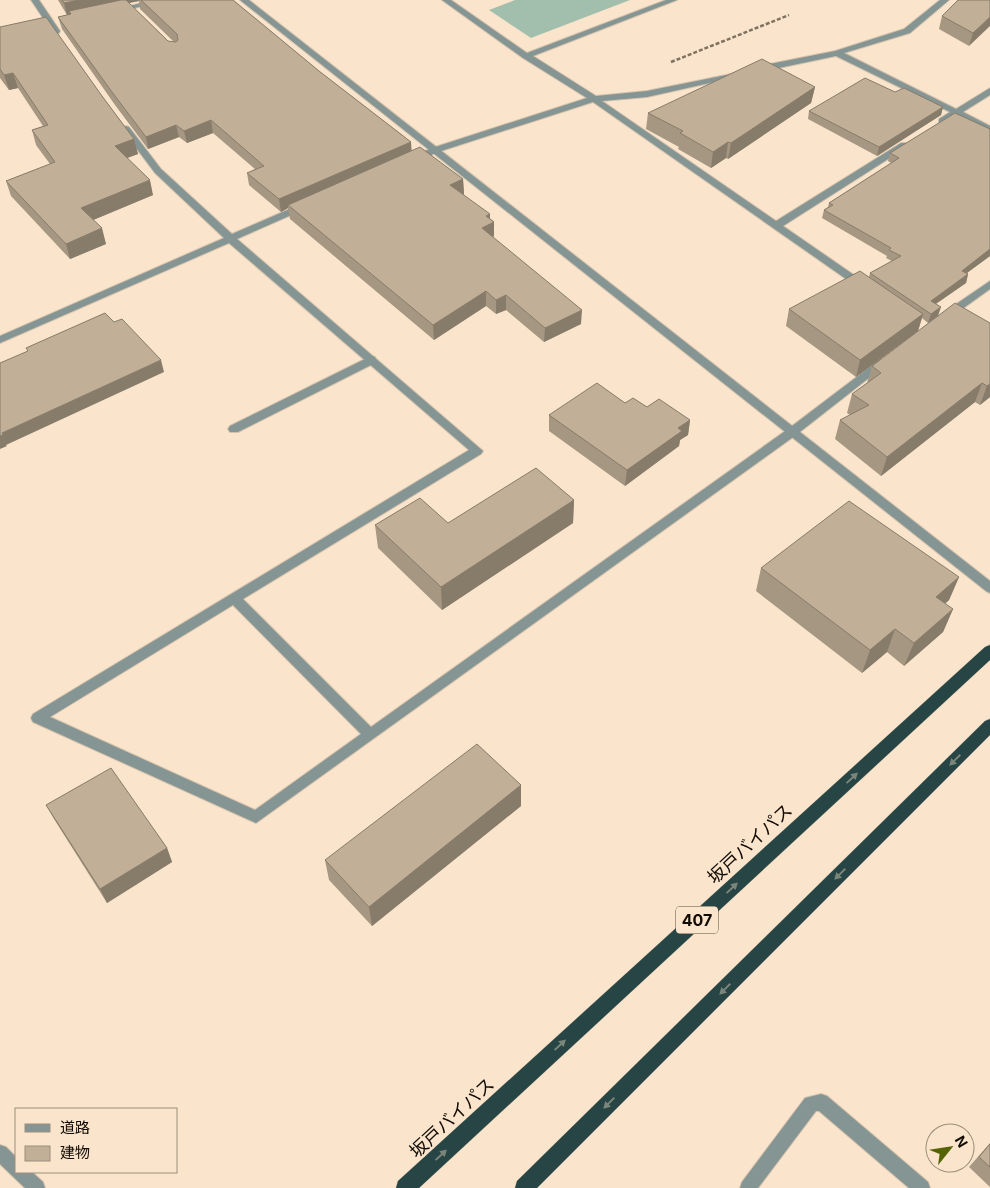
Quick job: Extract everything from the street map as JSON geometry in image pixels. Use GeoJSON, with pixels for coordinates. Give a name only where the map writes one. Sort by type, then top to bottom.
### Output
{"type":"FeatureCollection","features":[{"type":"Feature","properties":{"kind":"highway","name":"坂戸バイパス"},"geometry":{"type":"LineString","coordinates":[[405,1188],[990,651]]}},
{"type":"Feature","properties":{"kind":"highway"},"geometry":{"type":"LineString","coordinates":[[524,1188],[990,725]]}},
{"type":"Feature","properties":{"kind":"street"},"geometry":{"type":"LineString","coordinates":[[35,0],[60,38]]}},
{"type":"Feature","properties":{"kind":"street"},"geometry":{"type":"LineString","coordinates":[[113,10],[134,10],[164,0]]}},
{"type":"Feature","properties":{"kind":"street"},"geometry":{"type":"LineString","coordinates":[[244,0],[990,588]]}},
{"type":"Feature","properties":{"kind":"street"},"geometry":{"type":"LineString","coordinates":[[446,0],[526,56],[594,99],[871,292]]}},
{"type":"Feature","properties":{"kind":"street"},"geometry":{"type":"LineString","coordinates":[[526,56],[673,0]]}},
{"type":"Feature","properties":{"kind":"street"},"geometry":{"type":"LineString","coordinates":[[399,166],[434,150],[594,99],[647,94],[837,53],[907,31],[945,0]]}},
{"type":"Feature","properties":{"kind":"street"},"geometry":{"type":"LineString","coordinates":[[837,53],[990,128]]}},
{"type":"Feature","properties":{"kind":"street"},"geometry":{"type":"LineString","coordinates":[[932,128],[990,91]]}},
{"type":"Feature","properties":{"kind":"street"},"geometry":{"type":"LineString","coordinates":[[122,124],[158,171],[230,238],[477,452],[38,718],[256,817],[792,432],[895,354]]}},
{"type":"Feature","properties":{"kind":"street"},"geometry":{"type":"LineString","coordinates":[[775,226],[915,138]]}},
{"type":"Feature","properties":{"kind":"street"},"geometry":{"type":"LineString","coordinates":[[0,340],[310,204]]}},
{"type":"Feature","properties":{"kind":"street"},"geometry":{"type":"LineString","coordinates":[[934,324],[990,284]]}},
{"type":"Feature","properties":{"kind":"street"},"geometry":{"type":"LineString","coordinates":[[234,429],[371,360]]}},
{"type":"Feature","properties":{"kind":"street"},"geometry":{"type":"LineString","coordinates":[[235,599],[370,735]]}},
{"type":"Feature","properties":{"kind":"street"},"geometry":{"type":"LineString","coordinates":[[748,1188],[810,1104],[821,1102],[922,1188]]}},
{"type":"Feature","properties":{"kind":"street"},"geometry":{"type":"LineString","coordinates":[[0,1153],[15,1167]]}},
{"type":"Feature","properties":{"kind":"street"},"geometry":{"type":"LineString","coordinates":[[21,1173],[37,1188]]}},
{"type":"Feature","properties":{"kind":"path"},"geometry":{"type":"LineString","coordinates":[[669,63],[789,15]]}},
{"type":"Feature","properties":{"kind":"green space"},"geometry":{"type":"Polygon","coordinates":[[[515,0],[630,0],[531,38],[489,10],[515,0]]]}},
{"type":"Feature","properties":{"kind":"building"},"geometry":{"type":"Polygon","coordinates":[[[62,0],[80,0],[64,3],[62,0]]]}},
{"type":"Feature","properties":{"kind":"building"},"geometry":{"type":"Polygon","coordinates":[[[126,0],[168,41],[176,42],[178,40],[177,34],[141,0],[233,0],[319,71],[411,142],[279,199],[247,173],[264,166],[211,120],[184,131],[176,125],[146,137],[58,17],[71,14],[69,11],[126,0]]]}},
{"type":"Feature","properties":{"kind":"building"},"geometry":{"type":"Polygon","coordinates":[[[958,0],[990,0],[990,17],[973,33],[942,16],[958,0]]]}},
{"type":"Feature","properties":{"kind":"building"},"geometry":{"type":"Polygon","coordinates":[[[46,17],[134,139],[115,146],[150,180],[81,208],[102,228],[66,244],[6,181],[55,162],[32,130],[48,125],[13,73],[4,75],[0,69],[0,27],[46,17]]]}},
{"type":"Feature","properties":{"kind":"building"},"geometry":{"type":"Polygon","coordinates":[[[762,59],[815,87],[731,143],[728,142],[713,152],[680,133],[683,131],[648,113],[762,59]]]}},
{"type":"Feature","properties":{"kind":"building"},"geometry":{"type":"Polygon","coordinates":[[[865,78],[895,92],[904,88],[943,107],[879,147],[809,111],[865,78]]]}},
{"type":"Feature","properties":{"kind":"building"},"geometry":{"type":"Polygon","coordinates":[[[955,113],[990,129],[990,249],[962,271],[968,274],[931,301],[941,307],[931,314],[870,273],[901,256],[889,250],[891,248],[824,210],[833,205],[829,203],[899,158],[890,153],[955,113]]]}},
{"type":"Feature","properties":{"kind":"building"},"geometry":{"type":"Polygon","coordinates":[[[420,147],[463,179],[450,185],[490,214],[486,216],[494,222],[482,228],[582,310],[545,328],[506,295],[496,300],[486,291],[433,325],[288,205],[420,147]]]}},
{"type":"Feature","properties":{"kind":"building"},"geometry":{"type":"Polygon","coordinates":[[[860,271],[923,314],[860,360],[789,309],[860,271]]]}},
{"type":"Feature","properties":{"kind":"building"},"geometry":{"type":"Polygon","coordinates":[[[955,303],[990,323],[990,384],[987,386],[982,383],[887,457],[840,420],[869,405],[852,394],[881,373],[872,366],[955,303]]]}},
{"type":"Feature","properties":{"kind":"building"},"geometry":{"type":"Polygon","coordinates":[[[105,313],[114,322],[122,319],[161,360],[2,433],[3,435],[0,436],[0,363],[28,351],[26,348],[105,313]]]}},
{"type":"Feature","properties":{"kind":"building"},"geometry":{"type":"Polygon","coordinates":[[[597,383],[625,403],[633,398],[647,407],[659,399],[690,420],[678,428],[682,431],[627,470],[549,415],[597,383]]]}},
{"type":"Feature","properties":{"kind":"building"},"geometry":{"type":"Polygon","coordinates":[[[536,468],[574,500],[441,587],[375,525],[420,498],[448,523],[536,468]]]}},
{"type":"Feature","properties":{"kind":"building"},"geometry":{"type":"Polygon","coordinates":[[[849,501],[959,577],[936,597],[953,609],[914,643],[895,629],[870,650],[761,568],[849,501]]]}},
{"type":"Feature","properties":{"kind":"building"},"geometry":{"type":"Polygon","coordinates":[[[477,744],[521,785],[369,907],[325,860],[477,744]]]}},
{"type":"Feature","properties":{"kind":"building"},"geometry":{"type":"Polygon","coordinates":[[[111,768],[167,848],[100,889],[46,805],[111,768]]]}},
{"type":"Feature","properties":{"kind":"building"},"geometry":{"type":"Polygon","coordinates":[[[990,1144],[990,1167],[979,1157],[990,1144]]]}}]}
